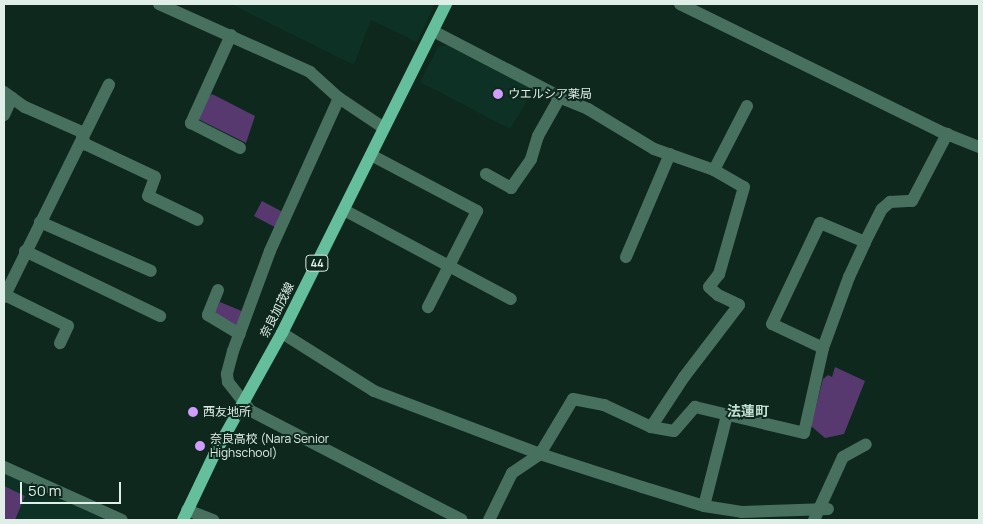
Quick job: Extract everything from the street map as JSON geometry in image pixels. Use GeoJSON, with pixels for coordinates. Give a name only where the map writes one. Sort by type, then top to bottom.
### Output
{"type":"FeatureCollection","features":[{"type":"Feature","properties":{"kind":"main road","name":"奈良加茂線"},"geometry":{"type":"LineString","coordinates":[[185,515],[243,402],[282,334],[446,4]]}},
{"type":"Feature","properties":{"kind":"street"},"geometry":{"type":"LineString","coordinates":[[159,4],[310,72],[339,98],[384,128]]}},
{"type":"Feature","properties":{"kind":"street"},"geometry":{"type":"LineString","coordinates":[[680,4],[947,134],[979,147]]}},
{"type":"Feature","properties":{"kind":"street"},"geometry":{"type":"LineString","coordinates":[[433,31],[560,97],[588,109],[654,149],[714,170],[744,187],[719,274],[709,287],[718,295],[739,305],[684,377],[651,427]]}},
{"type":"Feature","properties":{"kind":"street"},"geometry":{"type":"LineString","coordinates":[[231,35],[191,123],[240,148]]}},
{"type":"Feature","properties":{"kind":"street"},"geometry":{"type":"LineString","coordinates":[[60,343],[68,326],[4,296],[109,84]]}},
{"type":"Feature","properties":{"kind":"street"},"geometry":{"type":"LineString","coordinates":[[4,115],[8,95],[25,107],[83,135]]}},
{"type":"Feature","properties":{"kind":"street"},"geometry":{"type":"LineString","coordinates":[[486,174],[511,188],[531,159],[538,136],[560,97]]}},
{"type":"Feature","properties":{"kind":"street"},"geometry":{"type":"LineString","coordinates":[[339,98],[270,251],[227,374],[228,382],[251,411],[462,520]]}},
{"type":"Feature","properties":{"kind":"street"},"geometry":{"type":"LineString","coordinates":[[714,170],[747,106]]}},
{"type":"Feature","properties":{"kind":"street"},"geometry":{"type":"LineString","coordinates":[[489,520],[512,473],[540,454],[573,399],[604,405],[651,427],[674,432],[696,408],[804,433],[823,348],[849,277],[865,242],[882,209],[890,202],[912,200],[947,134]]}},
{"type":"Feature","properties":{"kind":"street"},"geometry":{"type":"LineString","coordinates":[[83,135],[85,144],[155,177],[148,196],[198,220]]}},
{"type":"Feature","properties":{"kind":"street"},"geometry":{"type":"LineString","coordinates":[[626,257],[670,154]]}},
{"type":"Feature","properties":{"kind":"street"},"geometry":{"type":"LineString","coordinates":[[371,155],[477,211],[428,307]]}},
{"type":"Feature","properties":{"kind":"street"},"geometry":{"type":"LineString","coordinates":[[344,210],[449,268],[511,299]]}},
{"type":"Feature","properties":{"kind":"street"},"geometry":{"type":"LineString","coordinates":[[40,222],[151,271]]}},
{"type":"Feature","properties":{"kind":"street"},"geometry":{"type":"LineString","coordinates":[[823,348],[772,324],[820,223],[865,242]]}},
{"type":"Feature","properties":{"kind":"street"},"geometry":{"type":"LineString","coordinates":[[25,251],[160,316]]}},
{"type":"Feature","properties":{"kind":"street"},"geometry":{"type":"LineString","coordinates":[[218,290],[208,314],[240,334]]}},
{"type":"Feature","properties":{"kind":"street"},"geometry":{"type":"LineString","coordinates":[[282,334],[374,391],[540,454],[704,506],[742,512],[820,513],[843,457],[866,444]]}},
{"type":"Feature","properties":{"kind":"street"},"geometry":{"type":"LineString","coordinates":[[704,506],[726,415]]}},
{"type":"Feature","properties":{"kind":"street"},"geometry":{"type":"LineString","coordinates":[[4,467],[122,520]]}},
{"type":"Feature","properties":{"kind":"street"},"geometry":{"type":"LineString","coordinates":[[185,515],[212,520]]}},
{"type":"Feature","properties":{"kind":"shaded area"},"geometry":{"type":"Polygon","coordinates":[[[231,4],[435,4],[417,42],[371,20],[354,65],[231,4]]]}},
{"type":"Feature","properties":{"kind":"shaded area","name":"ウエルシア薬局"},"geometry":{"type":"Polygon","coordinates":[[[446,45],[536,87],[510,129],[420,82],[438,47],[446,45]]]}},
{"type":"Feature","properties":{"kind":"shaded area"},"geometry":{"type":"Polygon","coordinates":[[[212,94],[255,116],[246,143],[196,118],[204,101],[212,94]]]}},
{"type":"Feature","properties":{"kind":"shaded area"},"geometry":{"type":"Polygon","coordinates":[[[262,201],[285,213],[277,228],[254,216],[262,201]]]}},
{"type":"Feature","properties":{"kind":"shaded area"},"geometry":{"type":"Polygon","coordinates":[[[220,302],[244,312],[241,331],[214,313],[220,302]]]}},
{"type":"Feature","properties":{"kind":"shaded area"},"geometry":{"type":"Polygon","coordinates":[[[835,367],[865,381],[844,434],[825,438],[811,426],[823,379],[828,375],[832,377],[835,367]]]}},
{"type":"Feature","properties":{"kind":"shaded area"},"geometry":{"type":"Polygon","coordinates":[[[4,473],[110,520],[4,520],[4,473]]]}},
{"type":"Feature","properties":{"kind":"shaded area"},"geometry":{"type":"Polygon","coordinates":[[[4,486],[25,496],[15,520],[4,520],[4,486]]]}},
{"type":"Feature","properties":{"kind":"place","name":"ウエルシア薬局"},"geometry":{"type":"Point","coordinates":[498,94]}},
{"type":"Feature","properties":{"kind":"place","name":"西友地所"},"geometry":{"type":"Point","coordinates":[193,412]}},
{"type":"Feature","properties":{"kind":"place","name":"奈良高校 (Nara Senior Highschool)"},"geometry":{"type":"Point","coordinates":[200,446]}},
{"type":"Feature","properties":{"kind":"district","name":"法蓮町"},"geometry":{"type":"Point","coordinates":[748,411]}}]}
